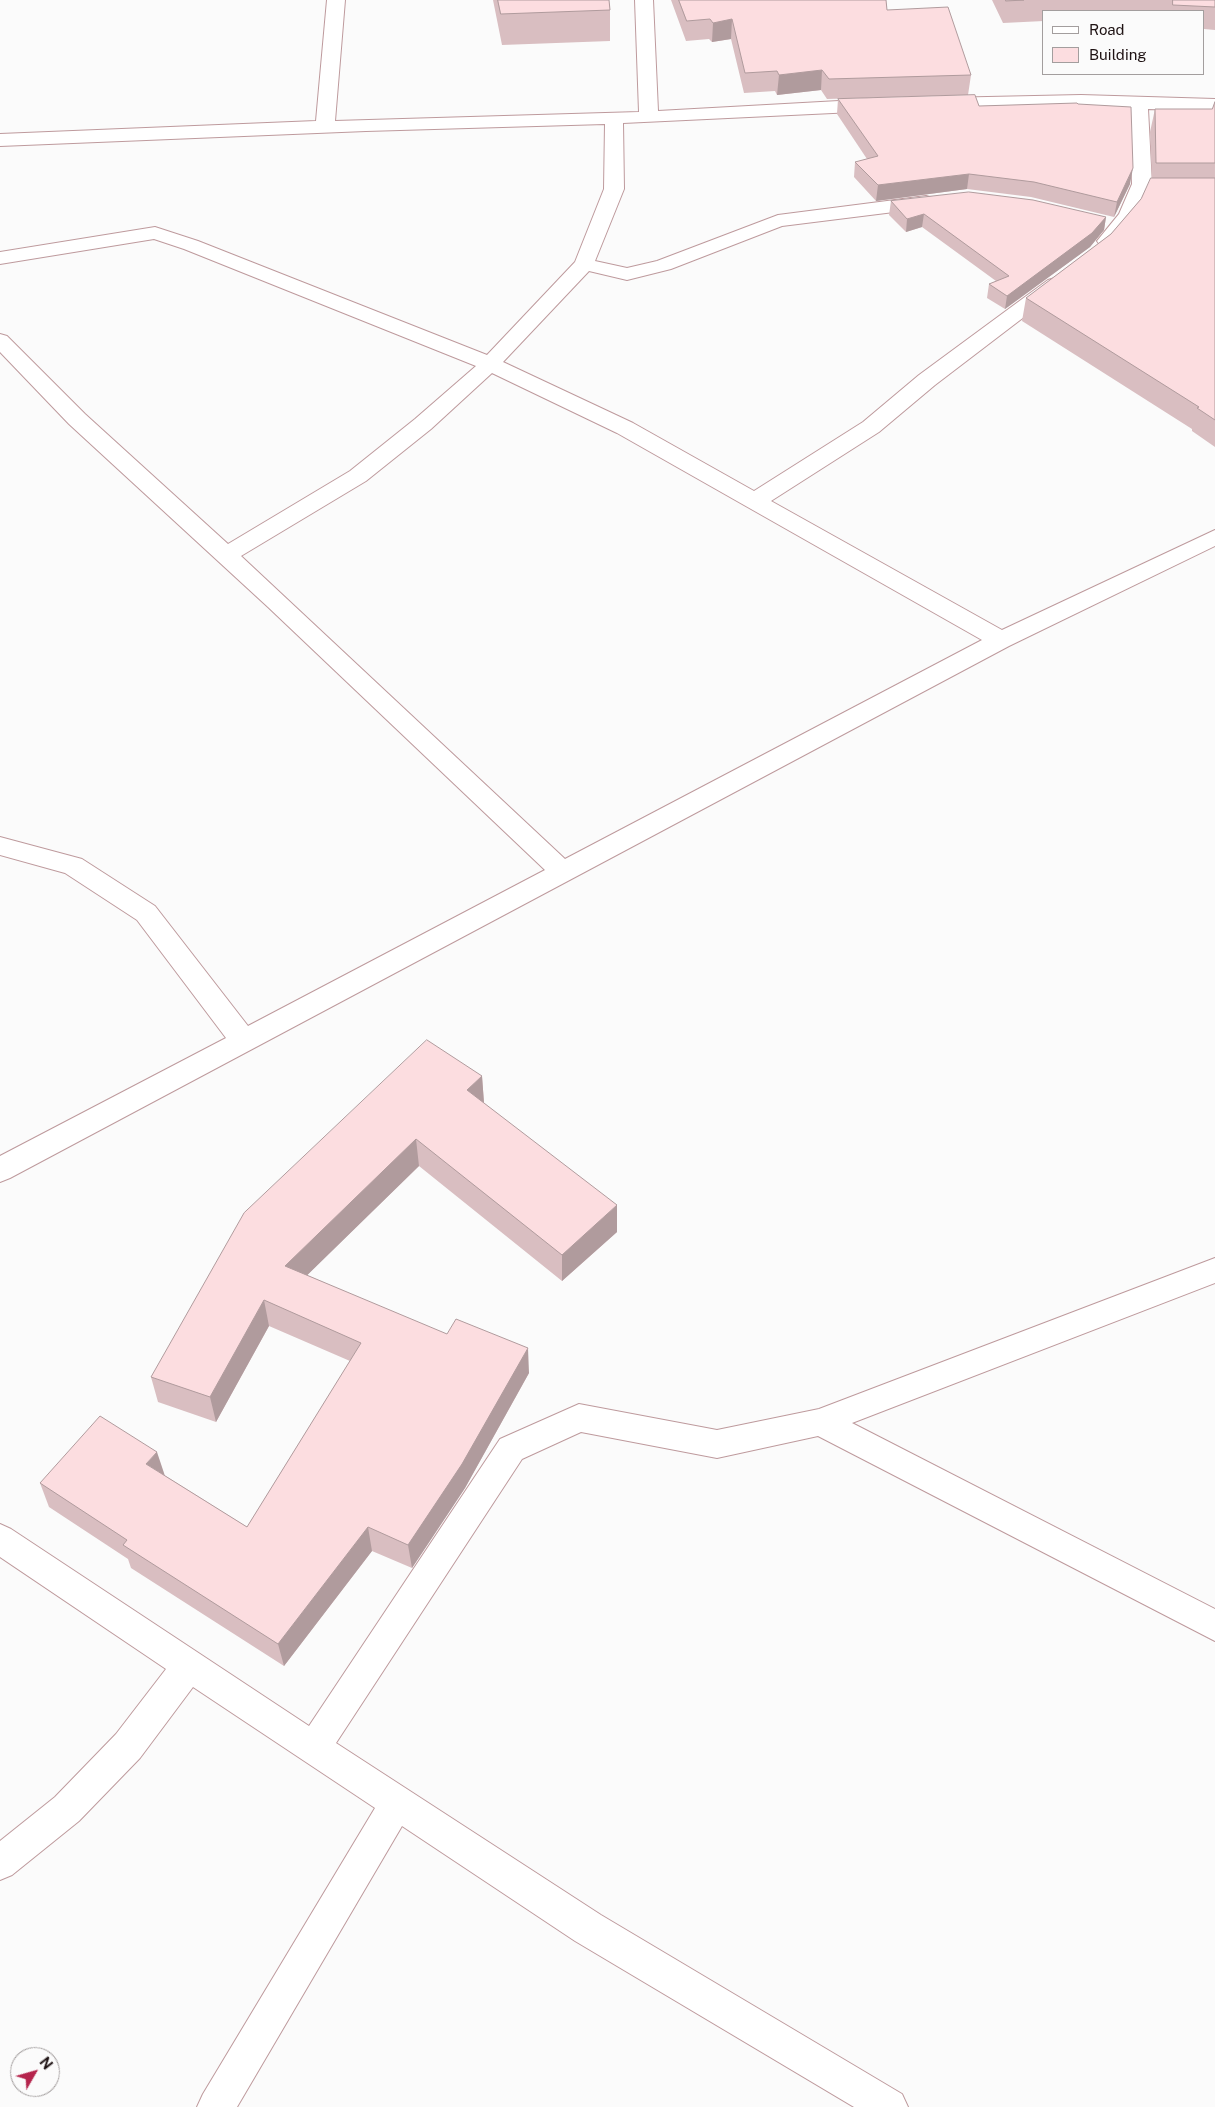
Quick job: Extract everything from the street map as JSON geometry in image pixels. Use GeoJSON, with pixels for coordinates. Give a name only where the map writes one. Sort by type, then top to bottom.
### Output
{"type":"FeatureCollection","features":[{"type":"Feature","properties":{"kind":"street"},"geometry":{"type":"LineString","coordinates":[[325,127],[336,0]]}},
{"type":"Feature","properties":{"kind":"street"},"geometry":{"type":"LineString","coordinates":[[644,0],[649,117]]}},
{"type":"Feature","properties":{"kind":"street"},"geometry":{"type":"LineString","coordinates":[[922,104],[1081,101],[1215,105]]}},
{"type":"Feature","properties":{"kind":"street"},"geometry":{"type":"LineString","coordinates":[[1090,258],[1098,252],[1110,224],[1128,216],[1148,193],[1142,184],[1138,103]]}},
{"type":"Feature","properties":{"kind":"street"},"geometry":{"type":"LineString","coordinates":[[0,140],[649,117],[892,104]]}},
{"type":"Feature","properties":{"kind":"street"},"geometry":{"type":"LineString","coordinates":[[226,555],[358,476],[423,424],[490,364],[584,264],[614,190],[614,118]]}},
{"type":"Feature","properties":{"kind":"street"},"geometry":{"type":"LineString","coordinates":[[584,264],[628,274],[664,265],[778,221],[949,200]]}},
{"type":"Feature","properties":{"kind":"street"},"geometry":{"type":"LineString","coordinates":[[0,258],[156,233],[406,329],[490,364],[625,428],[1001,640]]}},
{"type":"Feature","properties":{"kind":"street"},"geometry":{"type":"LineString","coordinates":[[755,501],[871,427],[927,380],[1067,275]]}},
{"type":"Feature","properties":{"kind":"street"},"geometry":{"type":"LineString","coordinates":[[0,340],[77,419],[226,555],[563,872]]}},
{"type":"Feature","properties":{"kind":"street"},"geometry":{"type":"LineString","coordinates":[[0,1170],[1001,640],[1215,537]]}},
{"type":"Feature","properties":{"kind":"street"},"geometry":{"type":"LineString","coordinates":[[0,846],[73,866],[146,913],[244,1041]]}},
{"type":"Feature","properties":{"kind":"street"},"geometry":{"type":"LineString","coordinates":[[314,1749],[511,1449],[579,1418],[717,1444],[820,1422],[1215,1270]]}},
{"type":"Feature","properties":{"kind":"street"},"geometry":{"type":"LineString","coordinates":[[820,1422],[1215,1626]]}},
{"type":"Feature","properties":{"kind":"street"},"geometry":{"type":"LineString","coordinates":[[0,1539],[314,1749],[588,1928],[889,2107]]}},
{"type":"Feature","properties":{"kind":"street"},"geometry":{"type":"LineString","coordinates":[[0,1864],[67,1809],[121,1753],[190,1666]]}},
{"type":"Feature","properties":{"kind":"street"},"geometry":{"type":"LineString","coordinates":[[216,2107],[396,1803]]}},
{"type":"Feature","properties":{"kind":"building"},"geometry":{"type":"Polygon","coordinates":[[[498,0],[609,0],[610,10],[501,14],[498,0]]]}},
{"type":"Feature","properties":{"kind":"building"},"geometry":{"type":"Polygon","coordinates":[[[679,0],[886,0],[887,10],[948,7],[971,75],[829,79],[822,70],[779,75],[777,71],[745,73],[732,19],[713,23],[710,19],[687,21],[679,0]]]}},
{"type":"Feature","properties":{"kind":"building"},"geometry":{"type":"Polygon","coordinates":[[[1173,0],[1215,0],[1215,7],[1173,5],[1173,0]]]}},
{"type":"Feature","properties":{"kind":"building"},"geometry":{"type":"Polygon","coordinates":[[[975,95],[979,106],[1077,103],[1131,107],[1133,168],[1117,202],[1034,182],[969,174],[878,185],[855,162],[878,156],[838,99],[975,95]]]}},
{"type":"Feature","properties":{"kind":"building"},"geometry":{"type":"Polygon","coordinates":[[[1215,102],[1215,163],[1156,163],[1155,109],[1212,109],[1215,102]]]}},
{"type":"Feature","properties":{"kind":"building"},"geometry":{"type":"Polygon","coordinates":[[[1151,178],[1215,178],[1215,420],[1197,408],[1199,407],[1026,298],[1111,234],[1141,199],[1151,178]]]}},
{"type":"Feature","properties":{"kind":"building"},"geometry":{"type":"Polygon","coordinates":[[[969,192],[1033,200],[1106,217],[1092,233],[1007,296],[989,284],[1009,276],[924,214],[907,219],[891,201],[969,192]]]}},
{"type":"Feature","properties":{"kind":"building"},"geometry":{"type":"Polygon","coordinates":[[[427,1040],[482,1076],[467,1090],[617,1205],[562,1255],[416,1139],[285,1266],[447,1334],[456,1319],[528,1348],[462,1464],[408,1545],[368,1527],[278,1644],[123,1545],[127,1540],[40,1483],[100,1416],[157,1452],[146,1464],[247,1527],[361,1343],[264,1300],[210,1397],[151,1377],[244,1213],[427,1040]]]}}]}
